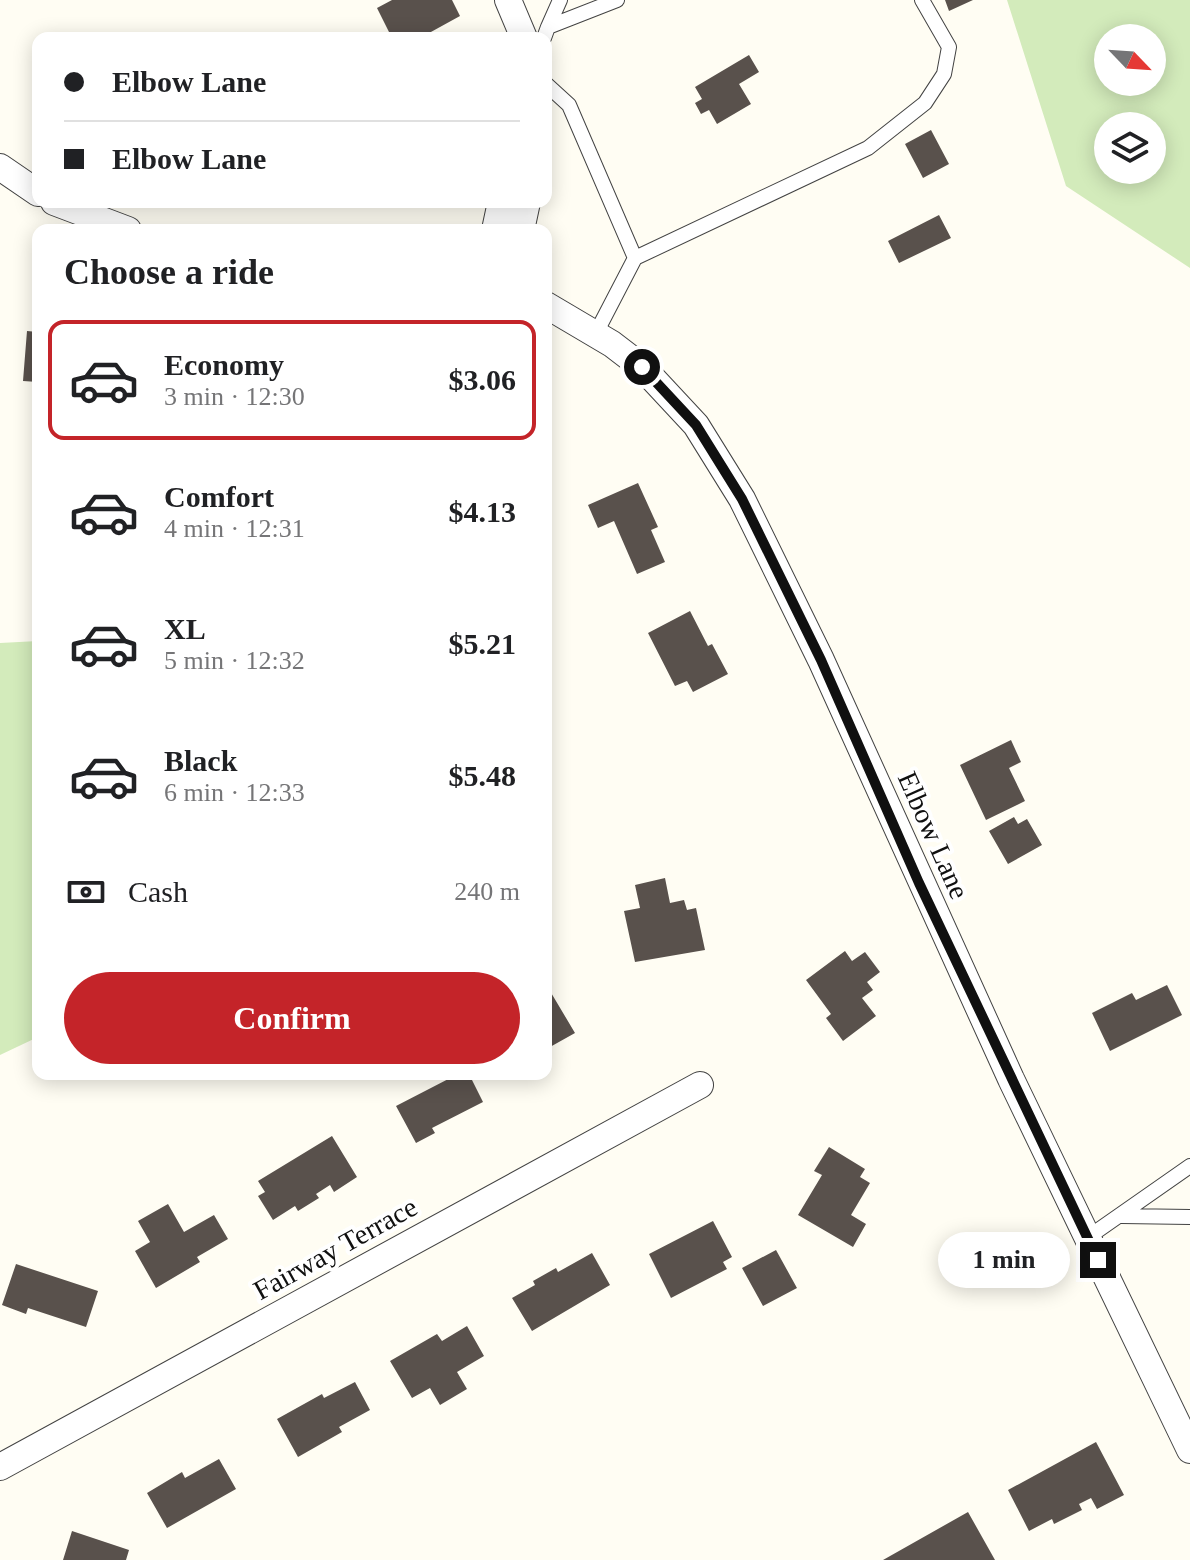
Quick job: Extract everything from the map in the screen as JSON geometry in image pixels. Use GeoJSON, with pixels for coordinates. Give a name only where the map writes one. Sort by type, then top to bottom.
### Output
{"type":"FeatureCollection","features":[{"type":"Feature","properties":{"kind":"street"},"geometry":{"type":"LineString","coordinates":[[508,0],[521,32]]}},
{"type":"Feature","properties":{"kind":"street"},"geometry":{"type":"LineString","coordinates":[[0,167],[32,189]]}},
{"type":"Feature","properties":{"kind":"street"},"geometry":{"type":"LineString","coordinates":[[70,208],[112,224]]}},
{"type":"Feature","properties":{"kind":"street","name":"Elbow Lane"},"geometry":{"type":"LineString","coordinates":[[552,309],[642,367],[679,404],[712,449],[742,499],[821,660],[919,883],[1190,1450]]}},
{"type":"Feature","properties":{"kind":"street","name":"Fairway Terrace"},"geometry":{"type":"LineString","coordinates":[[0,1467],[700,1085]]}},
{"type":"Feature","properties":{"kind":"lane"},"geometry":{"type":"LineString","coordinates":[[546,32],[560,0]]}},
{"type":"Feature","properties":{"kind":"lane"},"geometry":{"type":"LineString","coordinates":[[546,32],[617,0]]}},
{"type":"Feature","properties":{"kind":"lane"},"geometry":{"type":"LineString","coordinates":[[595,335],[635,258],[868,148],[925,103],[944,74],[949,47],[922,0]]}},
{"type":"Feature","properties":{"kind":"lane"},"geometry":{"type":"LineString","coordinates":[[552,89],[569,105],[635,258]]}},
{"type":"Feature","properties":{"kind":"lane"},"geometry":{"type":"LineString","coordinates":[[1087,1238],[1190,1166]]}},
{"type":"Feature","properties":{"kind":"lane"},"geometry":{"type":"LineString","coordinates":[[1122,1216],[1190,1217]]}},
{"type":"Feature","properties":{"kind":"green space"},"geometry":{"type":"Polygon","coordinates":[[[1007,0],[1190,0],[1190,268],[1066,186],[1007,0]]]}},
{"type":"Feature","properties":{"kind":"green space"},"geometry":{"type":"Polygon","coordinates":[[[32,641],[32,1040],[0,1055],[0,643],[32,641]]]}},
{"type":"Feature","properties":{"kind":"building"},"geometry":{"type":"Polygon","coordinates":[[[392,0],[452,0],[460,16],[431,32],[389,32],[377,8],[392,0]]]}},
{"type":"Feature","properties":{"kind":"building"},"geometry":{"type":"Polygon","coordinates":[[[945,0],[973,0],[949,11],[945,0]]]}},
{"type":"Feature","properties":{"kind":"building"},"geometry":{"type":"Polygon","coordinates":[[[749,55],[759,72],[739,84],[751,104],[717,124],[709,110],[701,114],[695,103],[702,99],[695,87],[749,55]]]}},
{"type":"Feature","properties":{"kind":"building"},"geometry":{"type":"Polygon","coordinates":[[[931,130],[949,164],[923,178],[905,144],[931,130]]]}},
{"type":"Feature","properties":{"kind":"building"},"geometry":{"type":"Polygon","coordinates":[[[939,215],[951,238],[899,263],[888,241],[939,215]]]}},
{"type":"Feature","properties":{"kind":"building"},"geometry":{"type":"Polygon","coordinates":[[[27,331],[32,331],[32,382],[23,381],[27,331]]]}},
{"type":"Feature","properties":{"kind":"building"},"geometry":{"type":"Polygon","coordinates":[[[638,483],[658,527],[651,530],[665,562],[637,574],[614,521],[598,528],[588,505],[638,483]]]}},
{"type":"Feature","properties":{"kind":"building"},"geometry":{"type":"Polygon","coordinates":[[[690,611],[708,646],[712,644],[728,674],[693,692],[687,681],[675,686],[648,633],[690,611]]]}},
{"type":"Feature","properties":{"kind":"building"},"geometry":{"type":"Polygon","coordinates":[[[1011,740],[1021,762],[1009,768],[1025,801],[986,820],[960,765],[1011,740]]]}},
{"type":"Feature","properties":{"kind":"building"},"geometry":{"type":"Polygon","coordinates":[[[1014,817],[1018,824],[1027,819],[1042,845],[1008,864],[989,831],[1014,817]]]}},
{"type":"Feature","properties":{"kind":"building"},"geometry":{"type":"Polygon","coordinates":[[[665,878],[670,903],[684,900],[687,910],[696,908],[705,950],[635,962],[624,911],[640,908],[635,885],[665,878]]]}},
{"type":"Feature","properties":{"kind":"building"},"geometry":{"type":"Polygon","coordinates":[[[845,951],[852,961],[865,952],[880,972],[867,982],[873,990],[862,998],[876,1016],[843,1041],[826,1018],[831,1014],[806,980],[845,951]]]}},
{"type":"Feature","properties":{"kind":"building"},"geometry":{"type":"Polygon","coordinates":[[[1167,985],[1182,1015],[1110,1051],[1092,1013],[1132,993],[1136,1000],[1167,985]]]}},
{"type":"Feature","properties":{"kind":"building"},"geometry":{"type":"Polygon","coordinates":[[[552,994],[575,1033],[552,1046],[552,994]]]}},
{"type":"Feature","properties":{"kind":"building"},"geometry":{"type":"Polygon","coordinates":[[[446,1080],[472,1080],[483,1102],[432,1128],[435,1133],[416,1143],[396,1106],[446,1080]]]}},
{"type":"Feature","properties":{"kind":"building"},"geometry":{"type":"Polygon","coordinates":[[[332,1136],[357,1177],[334,1192],[330,1185],[316,1194],[319,1198],[298,1211],[295,1206],[273,1220],[258,1196],[265,1192],[258,1181],[332,1136]]]}},
{"type":"Feature","properties":{"kind":"building"},"geometry":{"type":"Polygon","coordinates":[[[829,1147],[865,1169],[860,1177],[870,1183],[851,1215],[866,1224],[853,1247],[798,1215],[822,1175],[814,1171],[829,1147]]]}},
{"type":"Feature","properties":{"kind":"building"},"geometry":{"type":"Polygon","coordinates":[[[168,1204],[184,1232],[214,1215],[228,1239],[197,1257],[200,1262],[156,1288],[135,1251],[150,1242],[138,1221],[168,1204]]]}},
{"type":"Feature","properties":{"kind":"building"},"geometry":{"type":"Polygon","coordinates":[[[713,1221],[732,1257],[723,1262],[727,1269],[671,1298],[649,1254],[713,1221]]]}},
{"type":"Feature","properties":{"kind":"building"},"geometry":{"type":"Polygon","coordinates":[[[776,1250],[797,1288],[763,1306],[742,1268],[776,1250]]]}},
{"type":"Feature","properties":{"kind":"building"},"geometry":{"type":"Polygon","coordinates":[[[592,1253],[610,1285],[532,1331],[512,1298],[556,1268],[558,1272],[592,1253]]]}},
{"type":"Feature","properties":{"kind":"building"},"geometry":{"type":"Polygon","coordinates":[[[16,1264],[98,1291],[86,1327],[28,1308],[26,1314],[2,1305],[16,1264]]]}},
{"type":"Feature","properties":{"kind":"building"},"geometry":{"type":"Polygon","coordinates":[[[467,1326],[484,1356],[457,1372],[467,1389],[440,1405],[430,1388],[412,1398],[390,1361],[437,1334],[442,1341],[467,1326]]]}},
{"type":"Feature","properties":{"kind":"building"},"geometry":{"type":"Polygon","coordinates":[[[355,1382],[370,1410],[339,1427],[342,1432],[298,1457],[277,1419],[322,1394],[324,1398],[355,1382]]]}},
{"type":"Feature","properties":{"kind":"building"},"geometry":{"type":"Polygon","coordinates":[[[1096,1442],[1124,1495],[1097,1509],[1091,1498],[1079,1504],[1082,1510],[1054,1524],[1052,1519],[1029,1531],[1008,1490],[1096,1442]]]}},
{"type":"Feature","properties":{"kind":"building"},"geometry":{"type":"Polygon","coordinates":[[[219,1459],[236,1489],[167,1528],[147,1493],[182,1472],[185,1478],[219,1459]]]}},
{"type":"Feature","properties":{"kind":"building"},"geometry":{"type":"Polygon","coordinates":[[[968,1512],[995,1560],[883,1560],[968,1512]]]}},
{"type":"Feature","properties":{"kind":"building"},"geometry":{"type":"Polygon","coordinates":[[[72,1531],[129,1550],[126,1560],[63,1560],[72,1531]]]}},
{"type":"Feature","properties":{"kind":"route"},"geometry":{"type":"LineString","coordinates":[[642,367],[696,425],[742,499],[821,660],[919,883],[1098,1260]]}}]}
